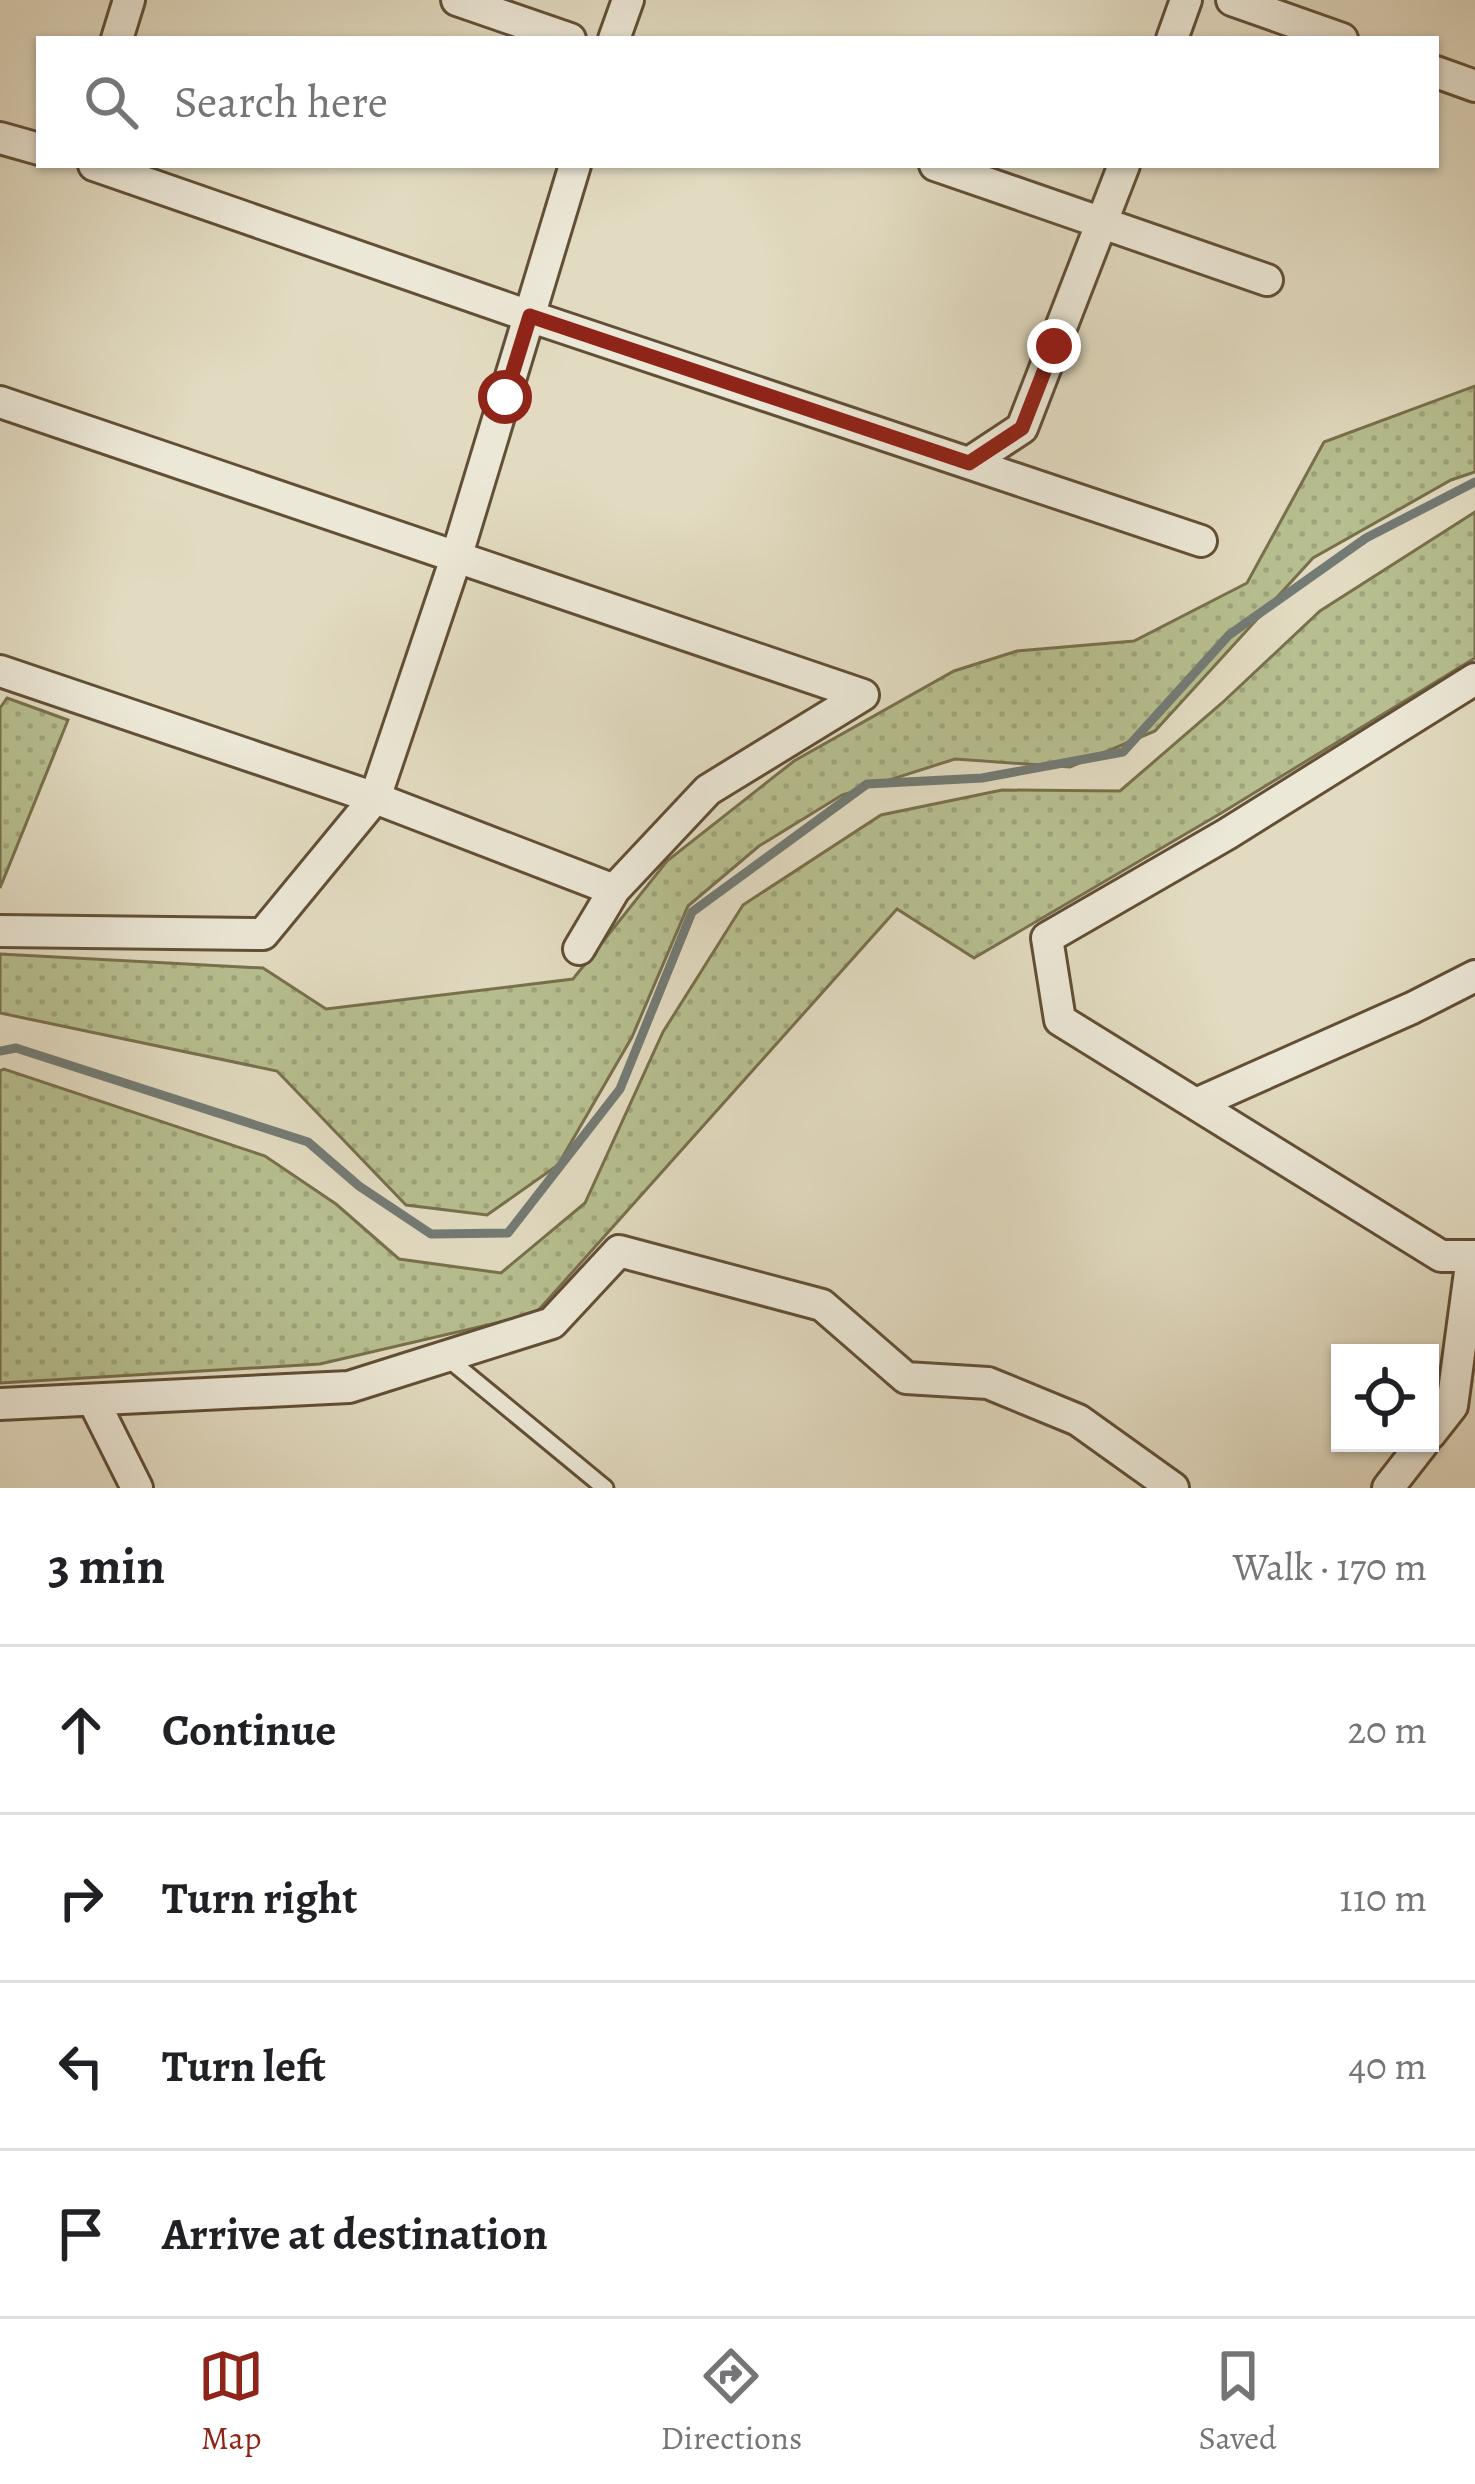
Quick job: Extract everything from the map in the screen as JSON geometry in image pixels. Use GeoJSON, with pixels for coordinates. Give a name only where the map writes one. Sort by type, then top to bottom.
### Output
{"type":"FeatureCollection","features":[{"type":"Feature","properties":{"kind":"street"},"geometry":{"type":"LineString","coordinates":[[118,36],[129,0]]}},
{"type":"Feature","properties":{"kind":"street"},"geometry":{"type":"LineString","coordinates":[[457,0],[561,36]]}},
{"type":"Feature","properties":{"kind":"street"},"geometry":{"type":"LineString","coordinates":[[615,36],[628,0]]}},
{"type":"Feature","properties":{"kind":"street"},"geometry":{"type":"LineString","coordinates":[[1173,36],[1186,0]]}},
{"type":"Feature","properties":{"kind":"street"},"geometry":{"type":"LineString","coordinates":[[1232,0],[1334,36]]}},
{"type":"Feature","properties":{"kind":"street"},"geometry":{"type":"LineString","coordinates":[[1439,73],[1475,86]]}},
{"type":"Feature","properties":{"kind":"street"},"geometry":{"type":"LineString","coordinates":[[0,138],[36,148]]}},
{"type":"Feature","properties":{"kind":"street"},"geometry":{"type":"LineString","coordinates":[[103,168],[1201,541]]}},
{"type":"Feature","properties":{"kind":"street"},"geometry":{"type":"LineString","coordinates":[[0,932],[263,934],[375,798],[456,558],[574,168]]}},
{"type":"Feature","properties":{"kind":"street"},"geometry":{"type":"LineString","coordinates":[[944,168],[1267,280]]}},
{"type":"Feature","properties":{"kind":"street"},"geometry":{"type":"LineString","coordinates":[[969,463],[1022,428],[1123,168]]}},
{"type":"Feature","properties":{"kind":"street"},"geometry":{"type":"LineString","coordinates":[[0,403],[863,695],[708,790],[614,890],[579,949]]}},
{"type":"Feature","properties":{"kind":"street"},"geometry":{"type":"LineString","coordinates":[[0,671],[375,798],[614,890]]}},
{"type":"Feature","properties":{"kind":"street"},"geometry":{"type":"LineString","coordinates":[[1439,1423],[1452,1406],[1474,1257],[1441,1256],[1060,1020],[1047,938],[1227,834],[1475,679]]}},
{"type":"Feature","properties":{"kind":"street"},"geometry":{"type":"LineString","coordinates":[[1196,1104],[1475,976]]}},
{"type":"Feature","properties":{"kind":"street"},"geometry":{"type":"LineString","coordinates":[[0,1404],[349,1388],[552,1323],[619,1250],[822,1305],[906,1378],[988,1383],[1042,1405],[1078,1420],[1173,1488]]}},
{"type":"Feature","properties":{"kind":"street"},"geometry":{"type":"LineString","coordinates":[[93,1400],[137,1488]]}},
{"type":"Feature","properties":{"kind":"street"},"geometry":{"type":"LineString","coordinates":[[1388,1488],[1416,1452]]}},
{"type":"Feature","properties":{"kind":"lane"},"geometry":{"type":"LineString","coordinates":[[446,1357],[605,1488]]}},
{"type":"Feature","properties":{"kind":"green space"},"geometry":{"type":"Polygon","coordinates":[[[1475,386],[1475,472],[1451,480],[1313,558],[1155,731],[1070,767],[955,759],[842,795],[759,846],[688,906],[632,1037],[558,1165],[487,1215],[406,1205],[277,1071],[0,1013],[0,954],[263,968],[326,1009],[573,979],[667,861],[794,761],[954,671],[1017,651],[1134,641],[1247,583],[1324,442],[1475,386]]]}},
{"type":"Feature","properties":{"kind":"green space"},"geometry":{"type":"Polygon","coordinates":[[[1475,512],[1475,658],[974,958],[897,909],[535,1314],[320,1364],[0,1383],[0,1071],[265,1156],[336,1204],[399,1259],[501,1273],[585,1203],[663,1032],[743,905],[881,815],[1002,790],[1120,791],[1320,611],[1475,512]]]}},
{"type":"Feature","properties":{"kind":"green space"},"geometry":{"type":"Polygon","coordinates":[[[7,698],[68,720],[0,888],[0,708],[7,698]]]}},
{"type":"Feature","properties":{"kind":"waterway"},"geometry":{"type":"LineString","coordinates":[[0,1051],[16,1048],[308,1142],[359,1186],[431,1234],[508,1233],[620,1089],[692,912],[867,784],[982,778],[1123,752],[1229,635],[1366,538],[1475,482]]}},
{"type":"Feature","properties":{"kind":"route"},"geometry":{"type":"LineString","coordinates":[[505,397],[530,316],[969,463],[1022,428],[1054,346]]}}]}
